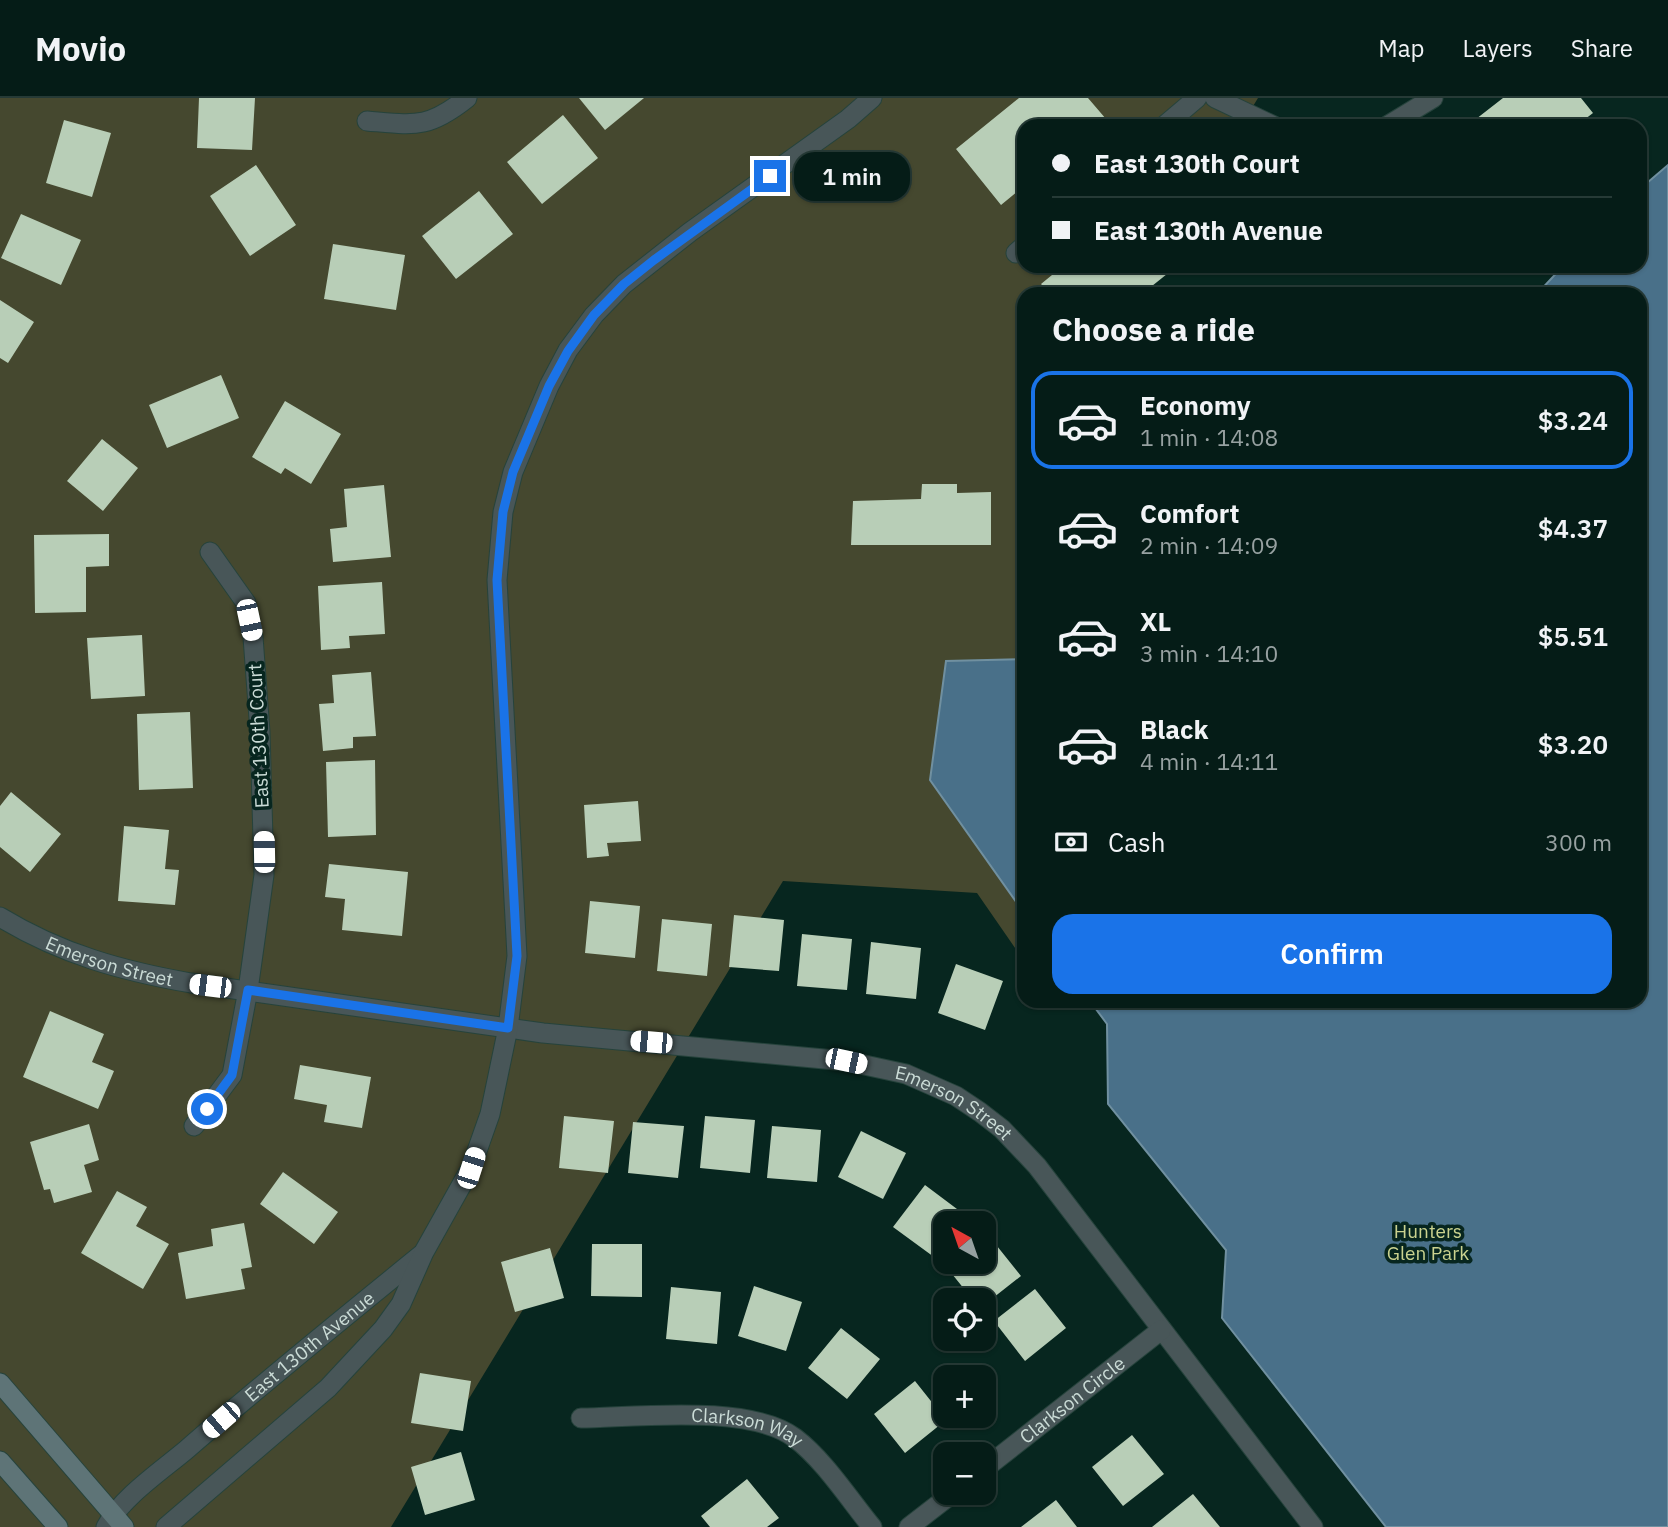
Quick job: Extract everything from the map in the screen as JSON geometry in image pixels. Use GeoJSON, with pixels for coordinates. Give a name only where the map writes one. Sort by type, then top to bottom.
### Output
{"type":"FeatureCollection","features":[{"type":"Feature","properties":{"kind":"main road"},"geometry":{"type":"LineString","coordinates":[[0,1383],[114,1523]]}},
{"type":"Feature","properties":{"kind":"main road"},"geometry":{"type":"LineString","coordinates":[[0,1461],[58,1527]]}},
{"type":"Feature","properties":{"kind":"street"},"geometry":{"type":"LineString","coordinates":[[367,121],[404,124],[432,122],[467,98]]}},
{"type":"Feature","properties":{"kind":"street","name":"East 130th Avenue"},"geometry":{"type":"LineString","coordinates":[[166,1527],[328,1388],[383,1329],[401,1304],[424,1252],[471,1168],[490,1114],[508,1028],[517,956],[497,580],[503,512],[513,472],[527,435],[568,351],[594,315],[624,284],[690,232],[848,119],[872,98]]}},
{"type":"Feature","properties":{"kind":"street"},"geometry":{"type":"LineString","coordinates":[[1172,119],[1196,98]]}},
{"type":"Feature","properties":{"kind":"street"},"geometry":{"type":"LineString","coordinates":[[1215,98],[1259,119]]}},
{"type":"Feature","properties":{"kind":"street"},"geometry":{"type":"LineString","coordinates":[[1398,119],[1433,98]]}},
{"type":"Feature","properties":{"kind":"street","name":"East 130th Court"},"geometry":{"type":"LineString","coordinates":[[194,1126],[232,1075],[248,990],[264,876],[260,732],[253,637],[246,603],[210,552]]}},
{"type":"Feature","properties":{"kind":"street","name":"Emerson Street"},"geometry":{"type":"LineString","coordinates":[[0,916],[94,962],[191,984],[543,1033],[846,1061],[906,1074],[956,1096],[1002,1129],[1037,1166],[1312,1527]]}},
{"type":"Feature","properties":{"kind":"street","name":"East 130th Avenue"},"geometry":{"type":"LineString","coordinates":[[114,1523],[298,1353],[424,1252]]}},
{"type":"Feature","properties":{"kind":"street","name":"Clarkson Circle"},"geometry":{"type":"LineString","coordinates":[[996,1460],[1161,1330]]}},
{"type":"Feature","properties":{"kind":"street","name":"Clarkson Way"},"geometry":{"type":"LineString","coordinates":[[581,1418],[709,1416],[765,1422],[797,1440],[872,1527]]}},
{"type":"Feature","properties":{"kind":"street"},"geometry":{"type":"LineString","coordinates":[[909,1527],[937,1505]]}},
{"type":"Feature","properties":{"kind":"green space"},"geometry":{"type":"Polygon","coordinates":[[[0,98],[1258,98],[1245,119],[1017,119],[1017,273],[1152,273],[1143,287],[1017,287],[1017,951],[977,893],[783,881],[391,1527],[0,1527],[0,98]]]}},
{"type":"Feature","properties":{"kind":"water","name":"Hunters Glen Park"},"geometry":{"type":"Polygon","coordinates":[[[1668,165],[1668,1527],[1386,1527],[1222,1318],[1226,1250],[1108,1104],[1107,1024],[1095,1008],[1647,1008],[1647,287],[1544,287],[1556,273],[1647,273],[1647,183],[1668,165]]]}},
{"type":"Feature","properties":{"kind":"water"},"geometry":{"type":"Polygon","coordinates":[[[1017,659],[1017,903],[930,780],[946,661],[1017,659]]]}},
{"type":"Feature","properties":{"kind":"building"},"geometry":{"type":"Polygon","coordinates":[[[199,98],[255,98],[252,150],[197,148],[199,98]]]}},
{"type":"Feature","properties":{"kind":"building"},"geometry":{"type":"Polygon","coordinates":[[[579,98],[644,98],[605,130],[579,98]]]}},
{"type":"Feature","properties":{"kind":"building"},"geometry":{"type":"Polygon","coordinates":[[[1019,98],[1088,98],[1106,119],[1017,119],[1017,192],[1001,205],[956,149],[1019,98]]]}},
{"type":"Feature","properties":{"kind":"building"},"geometry":{"type":"Polygon","coordinates":[[[1503,98],[1581,98],[1593,113],[1585,119],[1476,119],[1503,98]]]}},
{"type":"Feature","properties":{"kind":"building"},"geometry":{"type":"Polygon","coordinates":[[[563,115],[598,158],[542,204],[507,162],[563,115]]]}},
{"type":"Feature","properties":{"kind":"building"},"geometry":{"type":"Polygon","coordinates":[[[64,120],[111,133],[92,197],[46,183],[64,120]]]}},
{"type":"Feature","properties":{"kind":"building"},"geometry":{"type":"Polygon","coordinates":[[[256,165],[296,225],[250,256],[210,196],[256,165]]]}},
{"type":"Feature","properties":{"kind":"building"},"geometry":{"type":"Polygon","coordinates":[[[479,191],[513,234],[456,279],[422,236],[479,191]]]}},
{"type":"Feature","properties":{"kind":"building"},"geometry":{"type":"Polygon","coordinates":[[[21,214],[81,240],[61,285],[1,258],[21,214]]]}},
{"type":"Feature","properties":{"kind":"building"},"geometry":{"type":"Polygon","coordinates":[[[333,244],[405,255],[396,310],[324,299],[333,244]]]}},
{"type":"Feature","properties":{"kind":"building"},"geometry":{"type":"Polygon","coordinates":[[[1054,273],[1168,273],[1151,287],[1044,287],[1041,284],[1054,273]]]}},
{"type":"Feature","properties":{"kind":"building"},"geometry":{"type":"Polygon","coordinates":[[[0,300],[34,322],[8,363],[0,358],[0,300]]]}},
{"type":"Feature","properties":{"kind":"building"},"geometry":{"type":"Polygon","coordinates":[[[221,375],[239,418],[167,448],[149,405],[221,375]]]}},
{"type":"Feature","properties":{"kind":"building"},"geometry":{"type":"Polygon","coordinates":[[[285,401],[341,434],[311,484],[285,468],[281,474],[252,457],[285,401]]]}},
{"type":"Feature","properties":{"kind":"building"},"geometry":{"type":"Polygon","coordinates":[[[102,439],[138,468],[103,511],[67,481],[102,439]]]}},
{"type":"Feature","properties":{"kind":"building"},"geometry":{"type":"Polygon","coordinates":[[[922,484],[957,484],[957,493],[991,492],[991,545],[851,545],[853,501],[921,499],[922,484]]]}},
{"type":"Feature","properties":{"kind":"building"},"geometry":{"type":"Polygon","coordinates":[[[384,485],[391,557],[333,562],[330,529],[347,527],[344,489],[384,485]]]}},
{"type":"Feature","properties":{"kind":"building"},"geometry":{"type":"Polygon","coordinates":[[[109,534],[109,566],[86,567],[86,612],[35,613],[34,535],[109,534]]]}},
{"type":"Feature","properties":{"kind":"building"},"geometry":{"type":"Polygon","coordinates":[[[382,582],[385,634],[349,636],[350,648],[321,650],[318,586],[382,582]]]}},
{"type":"Feature","properties":{"kind":"building"},"geometry":{"type":"Polygon","coordinates":[[[142,635],[145,696],[91,699],[87,638],[142,635]]]}},
{"type":"Feature","properties":{"kind":"building"},"geometry":{"type":"Polygon","coordinates":[[[371,672],[376,736],[353,737],[353,748],[323,751],[319,704],[334,703],[332,675],[371,672]]]}},
{"type":"Feature","properties":{"kind":"building"},"geometry":{"type":"Polygon","coordinates":[[[190,712],[193,788],[139,790],[137,714],[190,712]]]}},
{"type":"Feature","properties":{"kind":"building"},"geometry":{"type":"Polygon","coordinates":[[[375,760],[376,835],[328,837],[326,762],[375,760]]]}},
{"type":"Feature","properties":{"kind":"building"},"geometry":{"type":"Polygon","coordinates":[[[11,792],[61,834],[30,872],[0,847],[0,806],[11,792]]]}},
{"type":"Feature","properties":{"kind":"building"},"geometry":{"type":"Polygon","coordinates":[[[638,801],[641,841],[607,843],[609,856],[587,858],[584,805],[638,801]]]}},
{"type":"Feature","properties":{"kind":"building"},"geometry":{"type":"Polygon","coordinates":[[[124,826],[169,830],[165,869],[179,870],[175,905],[118,901],[124,826]]]}},
{"type":"Feature","properties":{"kind":"building"},"geometry":{"type":"Polygon","coordinates":[[[329,864],[408,872],[402,936],[342,930],[345,899],[325,897],[329,864]]]}},
{"type":"Feature","properties":{"kind":"building"},"geometry":{"type":"Polygon","coordinates":[[[590,901],[640,906],[635,958],[585,953],[590,901]]]}},
{"type":"Feature","properties":{"kind":"building"},"geometry":{"type":"Polygon","coordinates":[[[734,915],[784,920],[779,971],[729,967],[734,915]]]}},
{"type":"Feature","properties":{"kind":"building"},"geometry":{"type":"Polygon","coordinates":[[[662,919],[712,924],[707,976],[657,971],[662,919]]]}},
{"type":"Feature","properties":{"kind":"building"},"geometry":{"type":"Polygon","coordinates":[[[802,934],[852,939],[847,990],[797,986],[802,934]]]}},
{"type":"Feature","properties":{"kind":"building"},"geometry":{"type":"Polygon","coordinates":[[[871,942],[921,948],[916,999],[866,994],[871,942]]]}},
{"type":"Feature","properties":{"kind":"building"},"geometry":{"type":"Polygon","coordinates":[[[956,964],[1003,981],[985,1030],[938,1013],[956,964]]]}},
{"type":"Feature","properties":{"kind":"building"},"geometry":{"type":"Polygon","coordinates":[[[50,1011],[104,1034],[92,1062],[114,1071],[98,1109],[23,1077],[50,1011]]]}},
{"type":"Feature","properties":{"kind":"building"},"geometry":{"type":"Polygon","coordinates":[[[300,1065],[371,1077],[362,1128],[324,1122],[327,1105],[294,1099],[300,1065]]]}},
{"type":"Feature","properties":{"kind":"building"},"geometry":{"type":"Polygon","coordinates":[[[564,1116],[614,1121],[608,1173],[559,1168],[564,1116]]]}},
{"type":"Feature","properties":{"kind":"building"},"geometry":{"type":"Polygon","coordinates":[[[705,1116],[755,1120],[750,1173],[700,1168],[705,1116]]]}},
{"type":"Feature","properties":{"kind":"building"},"geometry":{"type":"Polygon","coordinates":[[[633,1122],[684,1126],[678,1178],[628,1173],[633,1122]]]}},
{"type":"Feature","properties":{"kind":"building"},"geometry":{"type":"Polygon","coordinates":[[[89,1124],[99,1160],[84,1165],[92,1192],[54,1203],[50,1189],[44,1190],[30,1142],[89,1124]]]}},
{"type":"Feature","properties":{"kind":"building"},"geometry":{"type":"Polygon","coordinates":[[[772,1126],[821,1130],[817,1182],[767,1178],[772,1126]]]}},
{"type":"Feature","properties":{"kind":"building"},"geometry":{"type":"Polygon","coordinates":[[[861,1131],[906,1153],[883,1199],[838,1177],[861,1131]]]}},
{"type":"Feature","properties":{"kind":"building"},"geometry":{"type":"Polygon","coordinates":[[[283,1172],[338,1212],[314,1244],[260,1204],[283,1172]]]}},
{"type":"Feature","properties":{"kind":"building"},"geometry":{"type":"Polygon","coordinates":[[[925,1185],[960,1211],[933,1211],[933,1256],[893,1227],[925,1185]]]}},
{"type":"Feature","properties":{"kind":"building"},"geometry":{"type":"Polygon","coordinates":[[[117,1191],[147,1207],[136,1226],[169,1244],[143,1289],[81,1253],[117,1191]]]}},
{"type":"Feature","properties":{"kind":"building"},"geometry":{"type":"Polygon","coordinates":[[[244,1223],[252,1267],[241,1269],[245,1289],[186,1299],[178,1253],[213,1246],[211,1229],[244,1223]]]}},
{"type":"Feature","properties":{"kind":"building"},"geometry":{"type":"Polygon","coordinates":[[[592,1244],[642,1244],[642,1297],[591,1296],[592,1244]]]}},
{"type":"Feature","properties":{"kind":"building"},"geometry":{"type":"Polygon","coordinates":[[[996,1245],[1021,1276],[996,1296],[996,1288],[963,1288],[952,1274],[996,1274],[996,1245]]]}},
{"type":"Feature","properties":{"kind":"building"},"geometry":{"type":"Polygon","coordinates":[[[550,1248],[564,1298],[515,1312],[501,1262],[550,1248]]]}},
{"type":"Feature","properties":{"kind":"building"},"geometry":{"type":"Polygon","coordinates":[[[754,1286],[802,1302],[786,1351],[738,1336],[754,1286]]]}},
{"type":"Feature","properties":{"kind":"building"},"geometry":{"type":"Polygon","coordinates":[[[671,1287],[721,1292],[717,1344],[666,1339],[671,1287]]]}},
{"type":"Feature","properties":{"kind":"building"},"geometry":{"type":"Polygon","coordinates":[[[1035,1289],[1066,1328],[1025,1361],[996,1324],[996,1319],[1035,1289]]]}},
{"type":"Feature","properties":{"kind":"building"},"geometry":{"type":"Polygon","coordinates":[[[841,1328],[880,1359],[847,1399],[808,1368],[841,1328]]]}},
{"type":"Feature","properties":{"kind":"building"},"geometry":{"type":"Polygon","coordinates":[[[420,1373],[471,1381],[463,1431],[411,1423],[420,1373]]]}},
{"type":"Feature","properties":{"kind":"building"},"geometry":{"type":"Polygon","coordinates":[[[915,1381],[933,1404],[933,1428],[936,1428],[905,1453],[874,1414],[915,1381]]]}},
{"type":"Feature","properties":{"kind":"building"},"geometry":{"type":"Polygon","coordinates":[[[1132,1435],[1164,1474],[1123,1506],[1092,1467],[1132,1435]]]}},
{"type":"Feature","properties":{"kind":"building"},"geometry":{"type":"Polygon","coordinates":[[[461,1452],[475,1500],[425,1515],[411,1467],[461,1452]]]}},
{"type":"Feature","properties":{"kind":"building"},"geometry":{"type":"Polygon","coordinates":[[[747,1479],[779,1518],[767,1527],[710,1527],[701,1516],[747,1479]]]}},
{"type":"Feature","properties":{"kind":"building"},"geometry":{"type":"Polygon","coordinates":[[[1193,1494],[1220,1527],[1152,1527],[1193,1494]]]}},
{"type":"Feature","properties":{"kind":"building"},"geometry":{"type":"Polygon","coordinates":[[[1056,1500],[1077,1527],[1021,1527],[1056,1500]]]}},
{"type":"Feature","properties":{"kind":"route"},"geometry":{"type":"LineString","coordinates":[[207,1109],[232,1075],[248,990],[508,1028],[517,956],[497,580],[503,512],[513,472],[549,386],[568,351],[594,315],[624,284],[654,260],[770,176]]}}]}
